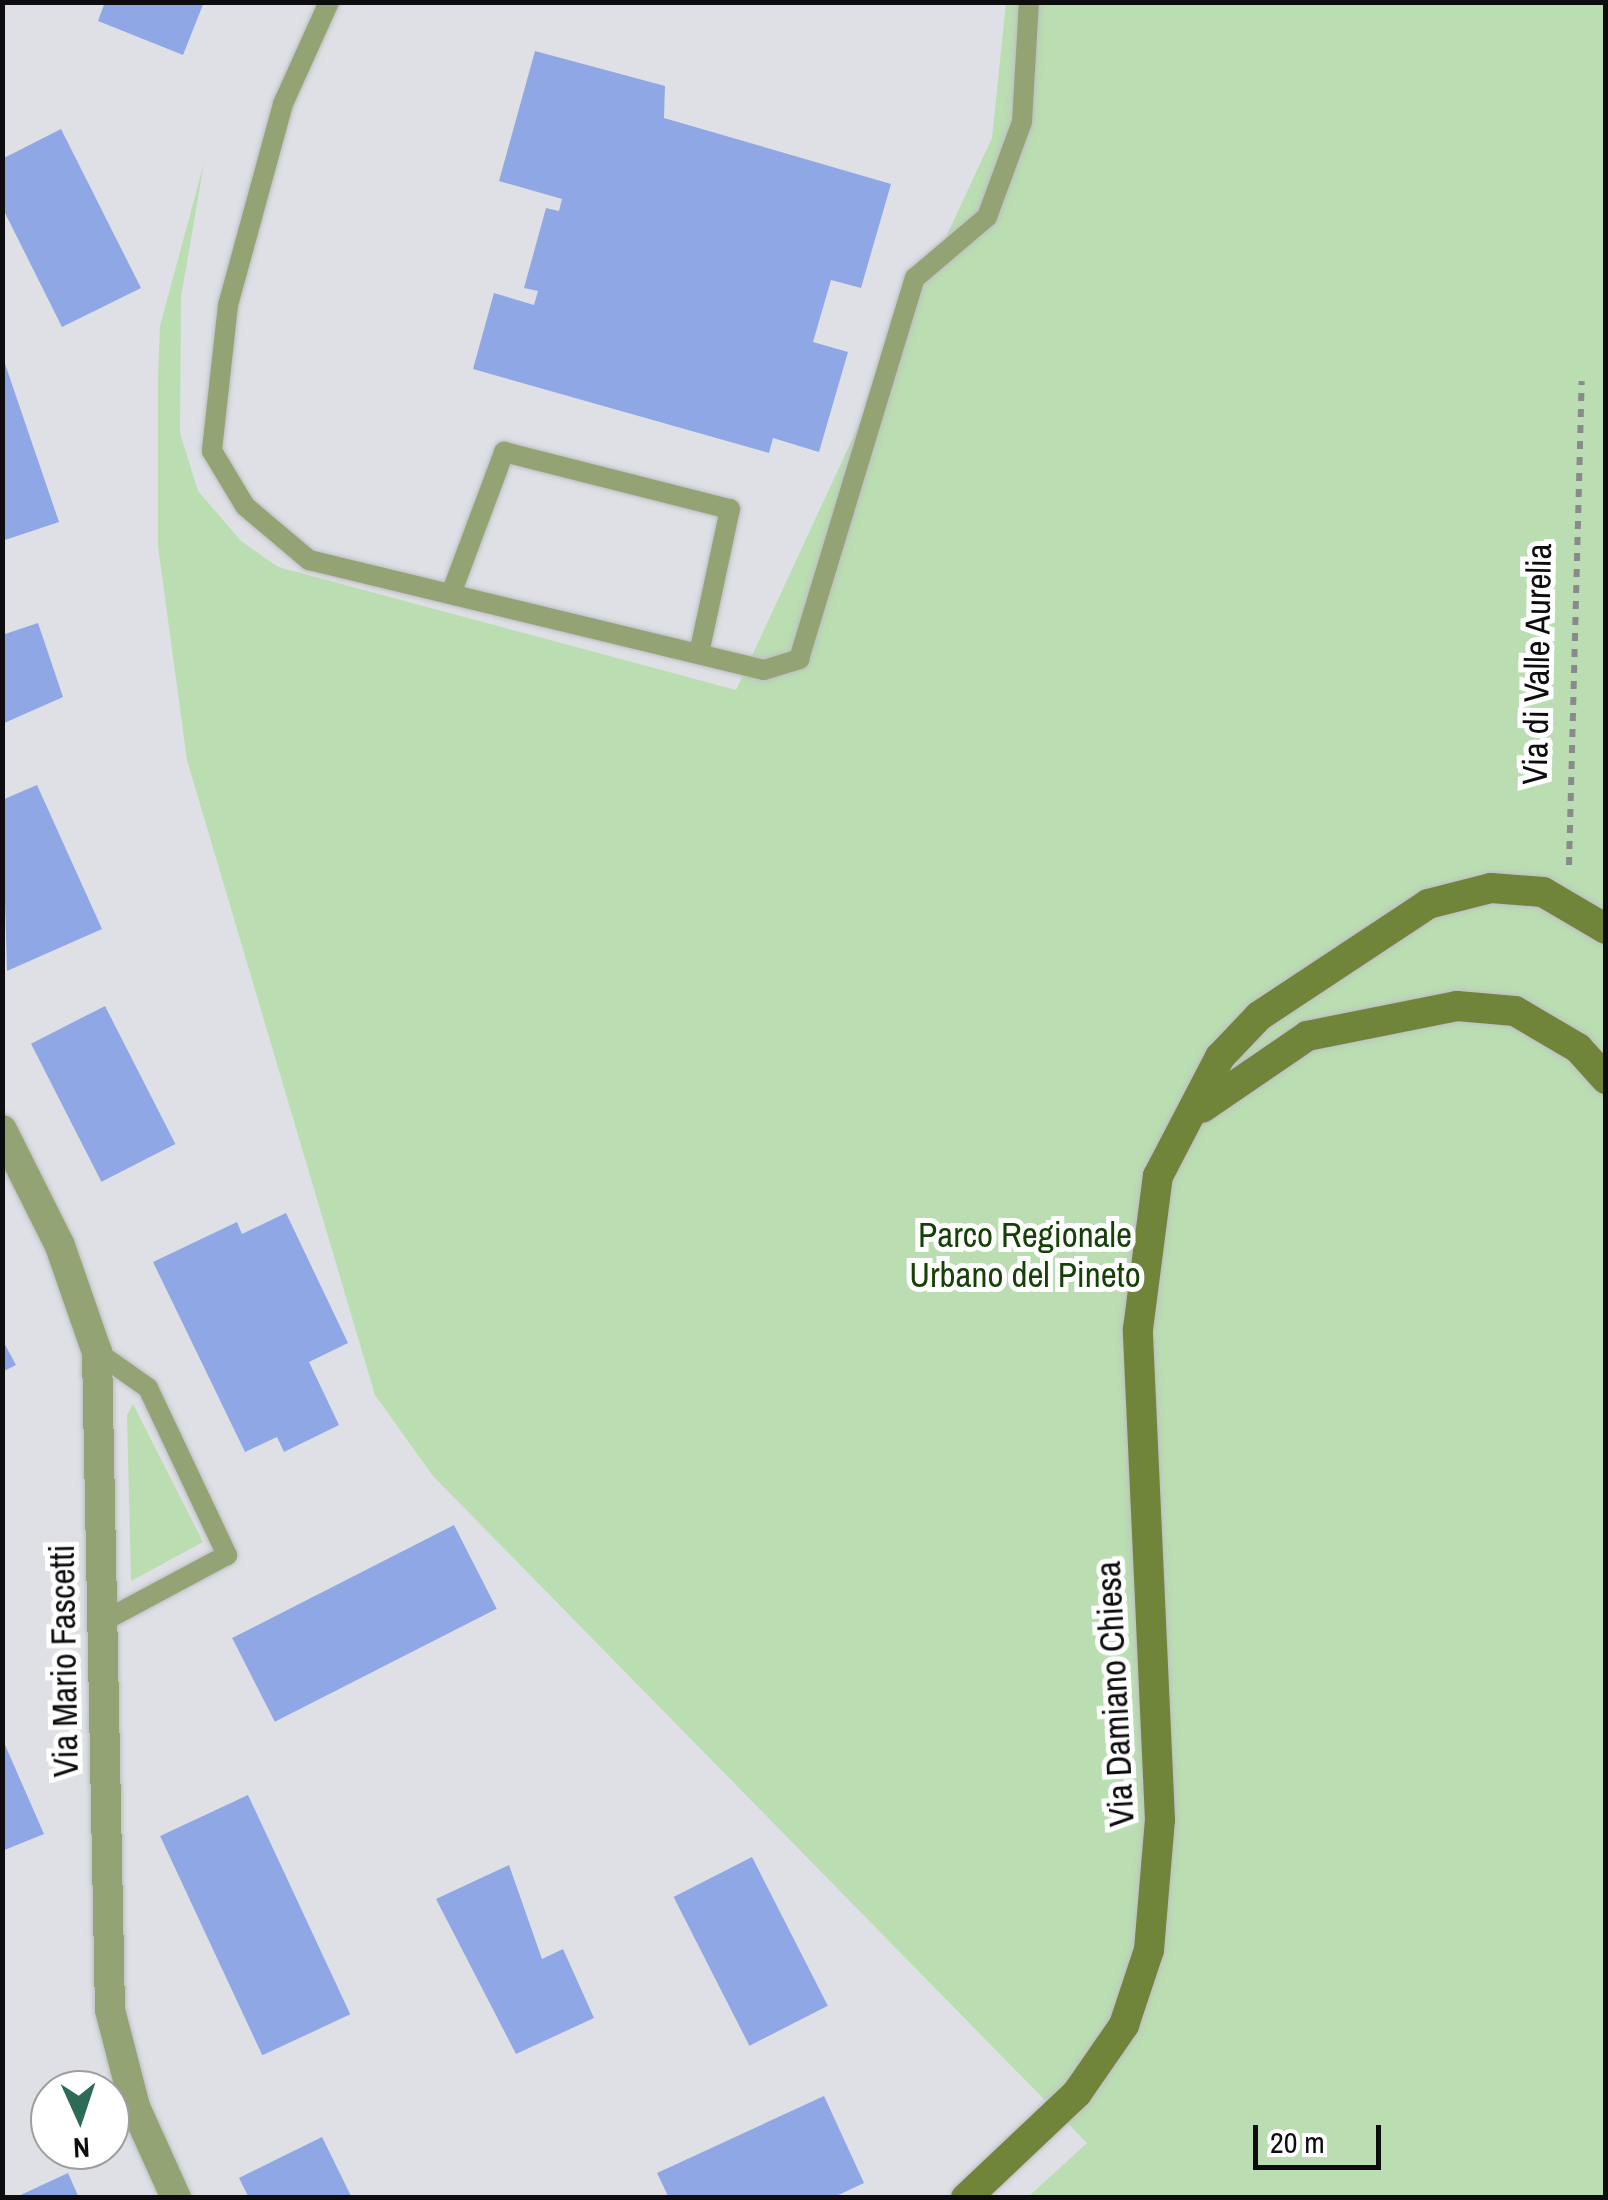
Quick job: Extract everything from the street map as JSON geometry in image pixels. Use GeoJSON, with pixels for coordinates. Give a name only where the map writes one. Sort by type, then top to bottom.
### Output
{"type":"FeatureCollection","features":[{"type":"Feature","properties":{"kind":"street","name":"Via Damiano Chiesa"},"geometry":{"type":"LineString","coordinates":[[966,2198],[1078,2093],[1124,2024],[1149,1950],[1160,1820],[1140,1279],[1158,1176],[1220,1058],[1259,1016],[1390,926],[1428,904],[1491,888],[1568,901]]}},
{"type":"Feature","properties":{"kind":"street"},"geometry":{"type":"LineString","coordinates":[[1568,901],[1606,929]]}},
{"type":"Feature","properties":{"kind":"street","name":"Via Damiano Chiesa"},"geometry":{"type":"LineString","coordinates":[[1183,1128],[1222,1087],[1307,1036],[1404,1010],[1515,1011],[1578,1048],[1606,1079]]}},
{"type":"Feature","properties":{"kind":"street","name":"Via Mario Fascetti"},"geometry":{"type":"LineString","coordinates":[[2,1130],[60,1246],[97,1352],[100,1623],[113,2033],[176,2198]]}},
{"type":"Feature","properties":{"kind":"lane"},"geometry":{"type":"LineString","coordinates":[[329,2],[283,104],[228,304],[212,452],[245,506],[309,560],[764,670],[799,659],[915,278],[987,217],[1022,122],[1028,2]]}},
{"type":"Feature","properties":{"kind":"lane"},"geometry":{"type":"LineString","coordinates":[[451,594],[504,452],[730,508],[699,654]]}},
{"type":"Feature","properties":{"kind":"lane"},"geometry":{"type":"LineString","coordinates":[[97,1352],[121,1361],[148,1388],[227,1555],[100,1623]]}},
{"type":"Feature","properties":{"kind":"path","name":"Via di Valle Aurelia"},"geometry":{"type":"LineString","coordinates":[[1568,901],[1582,381]]}},
{"type":"Feature","properties":{"kind":"green space","name":"Parco Regionale Urbano del Pineto"},"geometry":{"type":"Polygon","coordinates":[[[1006,3],[1605,3],[1605,2197],[1028,2197],[1087,2143],[433,1476],[375,1395],[187,760],[158,546],[158,377],[160,326],[204,163],[181,297],[180,433],[198,491],[241,541],[278,567],[736,690],[992,138],[1006,3]]]}},
{"type":"Feature","properties":{"kind":"green space"},"geometry":{"type":"Polygon","coordinates":[[[133,1404],[203,1542],[131,1581],[127,1415],[133,1404]]]}},
{"type":"Feature","properties":{"kind":"building"},"geometry":{"type":"Polygon","coordinates":[[[105,2],[204,2],[183,55],[98,21],[105,2]]]}},
{"type":"Feature","properties":{"kind":"building"},"geometry":{"type":"Polygon","coordinates":[[[535,51],[665,86],[664,118],[891,184],[861,288],[831,280],[813,342],[848,352],[819,452],[773,438],[769,453],[473,369],[494,293],[534,305],[538,291],[524,288],[546,208],[559,211],[562,199],[499,181],[535,51]]]}},
{"type":"Feature","properties":{"kind":"building"},"geometry":{"type":"Polygon","coordinates":[[[61,129],[141,288],[62,327],[2,207],[2,159],[61,129]]]}},
{"type":"Feature","properties":{"kind":"building"},"geometry":{"type":"Polygon","coordinates":[[[2,355],[59,522],[2,541],[2,355]]]}},
{"type":"Feature","properties":{"kind":"building"},"geometry":{"type":"Polygon","coordinates":[[[38,623],[63,697],[2,724],[2,635],[38,623]]]}},
{"type":"Feature","properties":{"kind":"building"},"geometry":{"type":"Polygon","coordinates":[[[37,785],[102,929],[7,971],[2,800],[37,785]]]}},
{"type":"Feature","properties":{"kind":"building"},"geometry":{"type":"Polygon","coordinates":[[[105,1006],[175,1144],[101,1182],[31,1044],[105,1006]]]}},
{"type":"Feature","properties":{"kind":"building"},"geometry":{"type":"Polygon","coordinates":[[[286,1213],[348,1343],[309,1362],[339,1425],[284,1452],[277,1437],[245,1452],[153,1262],[237,1222],[242,1234],[286,1213]]]}},
{"type":"Feature","properties":{"kind":"building"},"geometry":{"type":"Polygon","coordinates":[[[2,1339],[16,1365],[2,1372],[2,1339]]]}},
{"type":"Feature","properties":{"kind":"building"},"geometry":{"type":"Polygon","coordinates":[[[454,1525],[497,1609],[275,1722],[232,1638],[454,1525]]]}},
{"type":"Feature","properties":{"kind":"building"},"geometry":{"type":"Polygon","coordinates":[[[2,1738],[44,1834],[2,1851],[2,1738]]]}},
{"type":"Feature","properties":{"kind":"building"},"geometry":{"type":"Polygon","coordinates":[[[248,1795],[350,2014],[262,2055],[160,1836],[248,1795]]]}},
{"type":"Feature","properties":{"kind":"building"},"geometry":{"type":"Polygon","coordinates":[[[752,1857],[828,2006],[749,2046],[674,1897],[752,1857]]]}},
{"type":"Feature","properties":{"kind":"building"},"geometry":{"type":"Polygon","coordinates":[[[509,1865],[542,1959],[563,1949],[594,2018],[516,2054],[436,1899],[509,1865]]]}},
{"type":"Feature","properties":{"kind":"building"},"geometry":{"type":"Polygon","coordinates":[[[824,2096],[864,2183],[832,2198],[669,2198],[657,2173],[824,2096]]]}},
{"type":"Feature","properties":{"kind":"building"},"geometry":{"type":"Polygon","coordinates":[[[322,2137],[352,2198],[249,2198],[239,2178],[322,2137]]]}},
{"type":"Feature","properties":{"kind":"building"},"geometry":{"type":"Polygon","coordinates":[[[68,2173],[79,2198],[14,2198],[68,2173]]]}}]}
